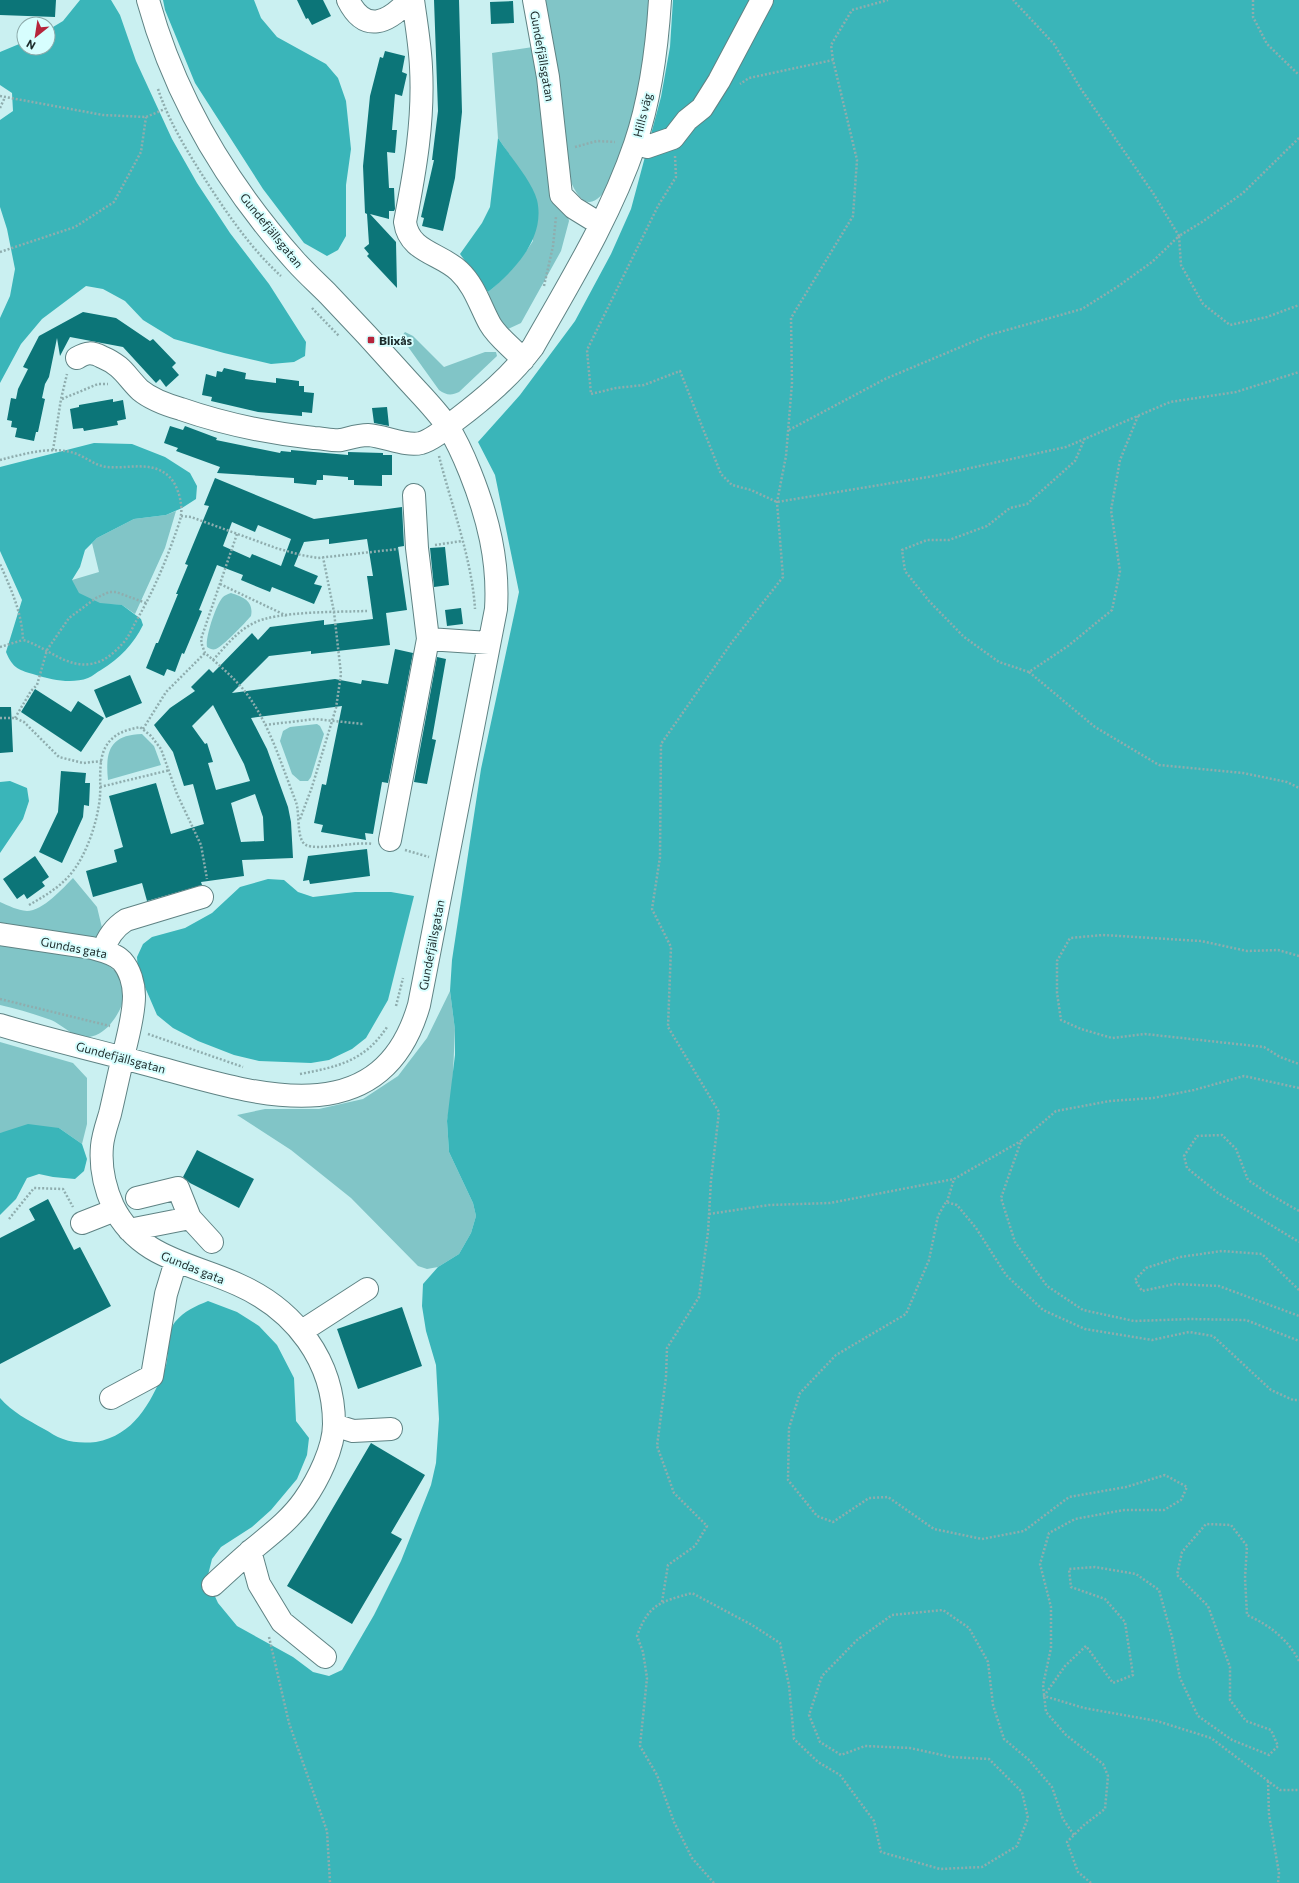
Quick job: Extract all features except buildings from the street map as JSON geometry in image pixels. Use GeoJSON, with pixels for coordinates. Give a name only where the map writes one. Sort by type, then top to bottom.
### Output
{"type":"FeatureCollection","features":[{"type":"Feature","properties":{"kind":"street","name":"Gundefjällsgatan"},"geometry":{"type":"LineString","coordinates":[[0,1026],[214,1082],[258,1092],[287,1096],[318,1095],[342,1091],[361,1083],[379,1072],[393,1058],[406,1039],[419,1006],[479,643],[496,609],[496,564],[489,530],[480,496],[458,444],[439,432],[386,356],[296,262],[228,174],[202,131],[166,56],[148,0]]}},
{"type":"Feature","properties":{"kind":"street"},"geometry":{"type":"LineString","coordinates":[[348,0],[360,17],[366,21],[377,21],[386,20],[398,13],[409,0]]}},
{"type":"Feature","properties":{"kind":"street"},"geometry":{"type":"LineString","coordinates":[[413,0],[421,66],[422,101],[418,151],[405,222],[408,234],[417,246],[448,263],[459,271],[469,282],[478,297],[490,325],[523,360]]}},
{"type":"Feature","properties":{"kind":"street","name":"Gundefjällsgatan"},"geometry":{"type":"LineString","coordinates":[[534,0],[548,76],[558,151],[561,195]]}},
{"type":"Feature","properties":{"kind":"street","name":"Hills väg"},"geometry":{"type":"LineString","coordinates":[[600,224],[616,191],[636,143],[647,99],[658,43],[660,0]]}},
{"type":"Feature","properties":{"kind":"street"},"geometry":{"type":"LineString","coordinates":[[636,143],[647,146],[673,138],[688,120],[702,108],[719,81],[762,0]]}},
{"type":"Feature","properties":{"kind":"street"},"geometry":{"type":"LineString","coordinates":[[77,358],[91,352],[119,366],[135,384],[149,396],[164,404],[227,424],[264,432],[341,440],[353,436],[366,435],[381,436],[405,444],[421,443],[439,432],[504,381],[533,347],[600,224],[574,208],[561,195]]}},
{"type":"Feature","properties":{"kind":"street"},"geometry":{"type":"LineString","coordinates":[[390,844],[428,639],[417,548],[414,495]]}},
{"type":"Feature","properties":{"kind":"street"},"geometry":{"type":"LineString","coordinates":[[428,639],[479,643]]}},
{"type":"Feature","properties":{"kind":"street"},"geometry":{"type":"LineString","coordinates":[[103,951],[106,942],[113,932],[126,920],[202,897]]}},
{"type":"Feature","properties":{"kind":"street","name":"Gundas gata"},"geometry":{"type":"LineString","coordinates":[[0,934],[103,951],[117,957],[123,963],[129,973],[134,996],[123,1058],[102,1143],[101,1166],[106,1190],[115,1210],[129,1230],[149,1247],[176,1261],[240,1285],[284,1312],[302,1331],[323,1367],[331,1390],[334,1425],[328,1453],[317,1479],[304,1500],[290,1518],[250,1551],[213,1585]]}},
{"type":"Feature","properties":{"kind":"street"},"geometry":{"type":"LineString","coordinates":[[137,1198],[178,1188],[190,1218],[212,1242]]}},
{"type":"Feature","properties":{"kind":"street"},"geometry":{"type":"LineString","coordinates":[[82,1223],[115,1210]]}},
{"type":"Feature","properties":{"kind":"street"},"geometry":{"type":"LineString","coordinates":[[129,1230],[190,1218]]}},
{"type":"Feature","properties":{"kind":"street"},"geometry":{"type":"LineString","coordinates":[[111,1398],[152,1376],[166,1294],[176,1261]]}},
{"type":"Feature","properties":{"kind":"street"},"geometry":{"type":"LineString","coordinates":[[302,1331],[368,1288]]}},
{"type":"Feature","properties":{"kind":"street"},"geometry":{"type":"LineString","coordinates":[[334,1425],[353,1431],[391,1429]]}},
{"type":"Feature","properties":{"kind":"street"},"geometry":{"type":"LineString","coordinates":[[250,1551],[258,1584],[282,1622],[325,1657]]}},
{"type":"Feature","properties":{"kind":"path"},"geometry":{"type":"LineString","coordinates":[[662,1602],[668,1565],[695,1546],[707,1526],[674,1493],[657,1446],[666,1377],[667,1348],[699,1297],[709,1214],[711,1180],[720,1112],[668,1027],[671,947],[652,910],[660,857],[661,744],[732,642],[783,577],[777,502],[786,456],[792,383],[791,318],[853,216],[857,160],[832,60],[831,44],[852,10],[888,0]]}},
{"type":"Feature","properties":{"kind":"path"},"geometry":{"type":"LineString","coordinates":[[1013,0],[1054,44],[1081,89],[1152,193],[1179,236],[1181,265],[1203,304],[1230,325],[1267,317],[1299,305]]}},
{"type":"Feature","properties":{"kind":"path"},"geometry":{"type":"LineString","coordinates":[[1253,0],[1253,17],[1267,44],[1299,75]]}},
{"type":"Feature","properties":{"kind":"path"},"geometry":{"type":"LineString","coordinates":[[736,86],[749,78],[832,60]]}},
{"type":"Feature","properties":{"kind":"path"},"geometry":{"type":"LineString","coordinates":[[156,84],[165,109],[189,153],[216,196],[254,247],[281,277]]}},
{"type":"Feature","properties":{"kind":"path"},"geometry":{"type":"LineString","coordinates":[[0,96],[103,115],[146,118],[165,109]]}},
{"type":"Feature","properties":{"kind":"path"},"geometry":{"type":"LineString","coordinates":[[0,108],[5,98]]}},
{"type":"Feature","properties":{"kind":"path"},"geometry":{"type":"LineString","coordinates":[[0,252],[75,227],[114,202],[141,152],[146,118]]}},
{"type":"Feature","properties":{"kind":"path"},"geometry":{"type":"LineString","coordinates":[[673,138],[676,177],[658,206],[587,350],[590,394],[616,388],[644,385],[680,371],[721,474],[732,485],[751,490],[777,502],[934,476],[1066,447],[1170,402],[1236,392],[1299,372]]}},
{"type":"Feature","properties":{"kind":"path"},"geometry":{"type":"LineString","coordinates":[[788,430],[885,379],[989,336],[1082,309],[1117,287],[1152,262],[1179,236],[1202,222],[1243,193],[1299,138]]}},
{"type":"Feature","properties":{"kind":"path"},"geometry":{"type":"LineString","coordinates":[[558,151],[597,141],[636,143]]}},
{"type":"Feature","properties":{"kind":"path"},"geometry":{"type":"LineString","coordinates":[[544,287],[553,246],[556,212],[561,195]]}},
{"type":"Feature","properties":{"kind":"path"},"geometry":{"type":"LineString","coordinates":[[311,306],[341,339]]}},
{"type":"Feature","properties":{"kind":"path"},"geometry":{"type":"LineString","coordinates":[[53,450],[61,399],[68,370],[77,358]]}},
{"type":"Feature","properties":{"kind":"path"},"geometry":{"type":"LineString","coordinates":[[61,399],[98,384],[135,384]]}},
{"type":"Feature","properties":{"kind":"path"},"geometry":{"type":"LineString","coordinates":[[1030,672],[1068,646],[1112,610],[1120,571],[1111,510],[1120,460],[1138,415]]}},
{"type":"Feature","properties":{"kind":"path"},"geometry":{"type":"LineString","coordinates":[[439,432],[436,448],[462,541],[475,608],[479,643]]}},
{"type":"Feature","properties":{"kind":"path"},"geometry":{"type":"LineString","coordinates":[[1085,438],[1075,461],[1027,504],[1010,508],[987,526],[949,540],[928,540],[902,550],[905,572],[964,637],[1000,662],[1030,672],[1095,727],[1159,765],[1243,772],[1287,782],[1299,788]]}},
{"type":"Feature","properties":{"kind":"path"},"geometry":{"type":"LineString","coordinates":[[0,460],[53,450],[77,454],[107,468],[140,466],[158,469],[168,475],[175,486],[181,501],[181,516],[166,559],[146,603],[126,640],[108,658],[91,664],[82,665],[64,660],[47,650],[23,640],[0,647]]}},
{"type":"Feature","properties":{"kind":"path"},"geometry":{"type":"LineString","coordinates":[[181,516],[191,517],[301,555],[323,557],[417,548],[462,541]]}},
{"type":"Feature","properties":{"kind":"path"},"geometry":{"type":"LineString","coordinates":[[237,534],[201,639],[202,645],[205,653],[242,688],[265,725],[297,805],[300,838],[307,845],[316,847],[361,842],[390,844],[429,857]]}},
{"type":"Feature","properties":{"kind":"path"},"geometry":{"type":"LineString","coordinates":[[299,820],[312,787],[336,708],[341,674],[334,612],[323,557]]}},
{"type":"Feature","properties":{"kind":"path"},"geometry":{"type":"LineString","coordinates":[[0,564],[15,599],[23,626],[23,640]]}},
{"type":"Feature","properties":{"kind":"path"},"geometry":{"type":"LineString","coordinates":[[220,584],[287,616]]}},
{"type":"Feature","properties":{"kind":"path"},"geometry":{"type":"LineString","coordinates":[[15,718],[30,691],[37,685],[47,650],[69,618],[96,598],[109,592],[116,592],[146,603]]}},
{"type":"Feature","properties":{"kind":"path"},"geometry":{"type":"LineString","coordinates":[[214,660],[244,629],[260,620],[334,612],[367,611]]}},
{"type":"Feature","properties":{"kind":"path"},"geometry":{"type":"LineString","coordinates":[[143,729],[166,692],[205,653]]}},
{"type":"Feature","properties":{"kind":"path"},"geometry":{"type":"LineString","coordinates":[[0,718],[15,718],[32,728],[59,757],[82,763],[102,761]]}},
{"type":"Feature","properties":{"kind":"path"},"geometry":{"type":"LineString","coordinates":[[265,725],[294,720],[332,720],[362,724]]}},
{"type":"Feature","properties":{"kind":"path"},"geometry":{"type":"LineString","coordinates":[[29,905],[46,896],[76,868],[94,826],[99,808],[102,761],[105,748],[114,736],[125,730],[140,727],[151,736],[161,749],[170,770],[177,794],[193,826],[200,846],[208,885],[207,891],[202,897]]}},
{"type":"Feature","properties":{"kind":"path"},"geometry":{"type":"LineString","coordinates":[[100,787],[170,770]]}},
{"type":"Feature","properties":{"kind":"path"},"geometry":{"type":"LineString","coordinates":[[428,864],[430,852]]}},
{"type":"Feature","properties":{"kind":"path"},"geometry":{"type":"LineString","coordinates":[[1299,956],[1278,950],[1246,951],[1201,941],[1102,935],[1070,938],[1057,960],[1057,993],[1061,1020],[1074,1026],[1112,1038],[1145,1034],[1264,1047],[1280,1057],[1299,1064]]}},
{"type":"Feature","properties":{"kind":"path"},"geometry":{"type":"LineString","coordinates":[[395,1007],[404,973]]}},
{"type":"Feature","properties":{"kind":"path"},"geometry":{"type":"LineString","coordinates":[[0,999],[102,1025],[129,1029],[153,1035],[222,1061],[244,1067]]}},
{"type":"Feature","properties":{"kind":"path"},"geometry":{"type":"LineString","coordinates":[[294,1076],[349,1062],[366,1053],[380,1038],[389,1023]]}},
{"type":"Feature","properties":{"kind":"path"},"geometry":{"type":"LineString","coordinates":[[709,1214],[769,1205],[830,1203],[954,1179],[1021,1141],[1056,1111],[1110,1101],[1153,1098],[1194,1090],[1244,1076],[1299,1088]]}},
{"type":"Feature","properties":{"kind":"path"},"geometry":{"type":"LineString","coordinates":[[1299,1211],[1248,1180],[1236,1149],[1222,1135],[1197,1136],[1184,1156],[1187,1168],[1218,1193],[1299,1242]]}},
{"type":"Feature","properties":{"kind":"path"},"geometry":{"type":"LineString","coordinates":[[1021,1141],[1001,1198],[1015,1242],[1048,1286],[1083,1310],[1126,1320],[1246,1320],[1299,1341]]}},
{"type":"Feature","properties":{"kind":"path"},"geometry":{"type":"LineString","coordinates":[[954,1179],[946,1202],[938,1216],[929,1260],[906,1314],[836,1354],[800,1393],[790,1428],[788,1480],[817,1516],[833,1522],[869,1498],[888,1497],[934,1529],[982,1540],[1024,1531],[1069,1497],[1126,1487],[1165,1475],[1187,1487],[1181,1500],[1164,1510],[1124,1510],[1075,1519],[1049,1533],[1040,1564],[1051,1607],[1051,1648],[1043,1685],[1046,1712],[1066,1735],[1103,1764],[1108,1776],[1106,1809],[1084,1825],[1067,1842],[1078,1872],[1091,1883]]}},
{"type":"Feature","properties":{"kind":"path"},"geometry":{"type":"LineString","coordinates":[[9,1219],[34,1188],[63,1189],[82,1223]]}},
{"type":"Feature","properties":{"kind":"path"},"geometry":{"type":"LineString","coordinates":[[946,1202],[958,1204],[976,1228],[1006,1275],[1043,1310],[1084,1328],[1152,1340],[1189,1332],[1213,1336],[1271,1390],[1293,1400],[1299,1400]]}},
{"type":"Feature","properties":{"kind":"path"},"geometry":{"type":"LineString","coordinates":[[1299,1290],[1262,1254],[1222,1251],[1180,1257],[1146,1268],[1135,1280],[1142,1291],[1175,1284],[1219,1286],[1299,1316]]}},
{"type":"Feature","properties":{"kind":"path"},"geometry":{"type":"LineString","coordinates":[[1044,1696],[1065,1666],[1086,1646],[1113,1683],[1133,1675],[1125,1622],[1105,1599],[1071,1587],[1069,1569],[1095,1567],[1136,1574],[1159,1590],[1172,1637],[1180,1678],[1198,1716],[1232,1740],[1269,1755],[1278,1746],[1271,1730],[1246,1720],[1230,1700],[1230,1668],[1208,1606],[1177,1575],[1182,1552],[1206,1524],[1231,1525],[1247,1546],[1245,1578],[1247,1615],[1265,1624],[1292,1647],[1299,1661]]}},
{"type":"Feature","properties":{"kind":"path"},"geometry":{"type":"LineString","coordinates":[[714,1883],[692,1858],[674,1822],[657,1776],[640,1746],[647,1678],[643,1652],[637,1636],[643,1618],[662,1602],[692,1593],[752,1625],[780,1643],[789,1685],[794,1739],[818,1762],[840,1775],[874,1821],[881,1852],[940,1869],[982,1867],[1017,1846],[1028,1818],[1022,1792],[989,1759],[951,1757],[910,1748],[865,1746],[841,1755],[820,1742],[809,1715],[822,1676],[856,1640],[892,1615],[943,1610],[969,1628],[988,1662],[993,1704],[1004,1739],[1029,1760],[1052,1787],[1063,1818],[1074,1835]]}},
{"type":"Feature","properties":{"kind":"path"},"geometry":{"type":"LineString","coordinates":[[268,1632],[289,1722],[326,1831],[330,1883]]}},
{"type":"Feature","properties":{"kind":"path"},"geometry":{"type":"LineString","coordinates":[[1044,1696],[1084,1708],[1157,1722],[1211,1738],[1280,1790],[1299,1790]]}},
{"type":"Feature","properties":{"kind":"path"},"geometry":{"type":"LineString","coordinates":[[1268,1781],[1269,1815],[1279,1873],[1278,1883]]}},
{"type":"Feature","properties":{"kind":"shaded area"},"geometry":{"type":"Polygon","coordinates":[[[80,0],[111,0],[120,15],[136,61],[172,139],[197,183],[230,233],[269,284],[306,342],[305,356],[294,362],[271,364],[174,339],[143,320],[125,301],[103,289],[86,286],[42,319],[21,344],[0,383],[0,318],[10,296],[15,269],[7,229],[0,207],[0,120],[13,111],[12,93],[0,85],[0,52],[16,45],[16,56],[56,56],[56,25],[63,21],[80,0]]]}},
{"type":"Feature","properties":{"kind":"shaded area"},"geometry":{"type":"Polygon","coordinates":[[[163,0],[254,0],[261,18],[277,37],[326,64],[338,78],[346,101],[351,149],[346,185],[346,236],[338,250],[327,256],[304,243],[263,189],[195,83],[165,10],[163,0]]]}},
{"type":"Feature","properties":{"kind":"shaded area"},"geometry":{"type":"Polygon","coordinates":[[[545,0],[648,0],[648,55],[631,128],[620,160],[609,185],[596,200],[582,199],[569,177],[545,0]]]}},
{"type":"Feature","properties":{"kind":"shaded area"},"geometry":{"type":"Polygon","coordinates":[[[673,0],[1299,0],[1299,1883],[0,1883],[0,1398],[20,1415],[58,1437],[75,1442],[96,1442],[121,1433],[131,1425],[146,1406],[159,1383],[166,1365],[172,1328],[175,1322],[186,1312],[208,1301],[237,1312],[259,1326],[277,1345],[294,1378],[296,1421],[309,1438],[307,1455],[297,1479],[271,1510],[252,1527],[221,1547],[212,1559],[207,1579],[218,1603],[237,1626],[293,1657],[313,1672],[329,1676],[342,1670],[374,1615],[401,1561],[431,1485],[436,1463],[439,1419],[436,1365],[426,1331],[422,1306],[423,1284],[438,1267],[459,1254],[471,1233],[476,1216],[473,1203],[449,1152],[447,1121],[455,1055],[455,1030],[450,991],[452,960],[481,769],[519,592],[495,475],[478,442],[520,395],[575,321],[611,254],[631,209],[661,97],[670,47],[673,0]]]}},
{"type":"Feature","properties":{"kind":"shaded area"},"geometry":{"type":"Polygon","coordinates":[[[533,47],[569,221],[561,251],[521,323],[508,329],[495,312],[490,302],[488,292],[501,281],[533,241],[511,157],[498,138],[492,53],[533,47]]]}},
{"type":"Feature","properties":{"kind":"shaded area"},"geometry":{"type":"Polygon","coordinates":[[[498,138],[520,168],[530,185],[537,200],[539,214],[537,227],[526,252],[508,274],[488,292],[460,254],[482,223],[490,207],[498,138]]]}},
{"type":"Feature","properties":{"kind":"shaded area"},"geometry":{"type":"Polygon","coordinates":[[[405,332],[413,336],[444,367],[485,352],[496,352],[497,356],[459,392],[446,394],[439,390],[406,344],[402,336],[405,332]]]}},
{"type":"Feature","properties":{"kind":"shaded area"},"geometry":{"type":"Polygon","coordinates":[[[94,443],[132,444],[165,457],[190,473],[197,486],[196,499],[182,508],[166,515],[134,519],[97,538],[85,550],[80,567],[72,580],[79,593],[100,603],[122,605],[141,619],[143,625],[135,639],[114,661],[92,676],[75,681],[55,680],[17,668],[11,662],[6,652],[22,600],[0,551],[0,467],[94,443]]]}},
{"type":"Feature","properties":{"kind":"shaded area"},"geometry":{"type":"Polygon","coordinates":[[[176,511],[165,548],[135,614],[122,605],[63,603],[72,580],[99,572],[92,543],[97,538],[134,519],[166,515],[176,511]]]}},
{"type":"Feature","properties":{"kind":"shaded area"},"geometry":{"type":"Polygon","coordinates":[[[231,593],[247,600],[251,607],[251,616],[223,644],[216,649],[210,649],[207,647],[207,643],[209,629],[214,614],[223,597],[231,593]]]}},
{"type":"Feature","properties":{"kind":"shaded area"},"geometry":{"type":"Polygon","coordinates":[[[317,724],[320,726],[324,734],[311,777],[308,781],[300,781],[292,774],[280,741],[283,731],[290,727],[317,724]]]}},
{"type":"Feature","properties":{"kind":"shaded area"},"geometry":{"type":"Polygon","coordinates":[[[142,734],[154,746],[161,765],[108,780],[108,761],[112,746],[116,741],[123,738],[131,735],[142,734]]]}},
{"type":"Feature","properties":{"kind":"shaded area"},"geometry":{"type":"Polygon","coordinates":[[[10,781],[27,788],[29,801],[23,819],[0,853],[0,782],[10,781]]]}},
{"type":"Feature","properties":{"kind":"shaded area"},"geometry":{"type":"Polygon","coordinates":[[[73,878],[97,907],[103,932],[99,937],[92,939],[0,925],[0,902],[20,910],[33,910],[46,903],[73,878]]]}},
{"type":"Feature","properties":{"kind":"shaded area"},"geometry":{"type":"Polygon","coordinates":[[[268,879],[284,880],[298,892],[313,897],[355,892],[391,892],[414,896],[388,1000],[366,1038],[352,1049],[329,1060],[311,1063],[259,1061],[234,1055],[198,1041],[173,1028],[157,1015],[138,971],[137,957],[143,944],[152,937],[185,928],[212,913],[240,887],[268,879]]]}},
{"type":"Feature","properties":{"kind":"shaded area"},"geometry":{"type":"Polygon","coordinates":[[[0,940],[98,960],[108,965],[121,979],[124,995],[118,1013],[110,1025],[96,1035],[83,1037],[78,1036],[48,1019],[0,1005],[0,940]]]}},
{"type":"Feature","properties":{"kind":"shaded area"},"geometry":{"type":"Polygon","coordinates":[[[450,991],[455,1030],[452,1094],[447,1121],[449,1152],[473,1203],[476,1216],[471,1233],[459,1254],[438,1267],[427,1269],[418,1266],[351,1198],[291,1150],[237,1115],[265,1109],[319,1109],[363,1099],[398,1076],[427,1038],[450,991]]]}},
{"type":"Feature","properties":{"kind":"shaded area"},"geometry":{"type":"Polygon","coordinates":[[[0,1042],[73,1063],[87,1078],[87,1124],[82,1144],[59,1128],[0,1133],[0,1042]]]}},
{"type":"Feature","properties":{"kind":"shaded area"},"geometry":{"type":"Polygon","coordinates":[[[28,1124],[59,1128],[82,1144],[87,1159],[84,1171],[75,1179],[39,1174],[27,1178],[16,1199],[0,1215],[0,1133],[28,1124]]]}},
{"type":"Feature","properties":{"kind":"place","name":"Blixås"},"geometry":{"type":"Point","coordinates":[371,340]}}]}
